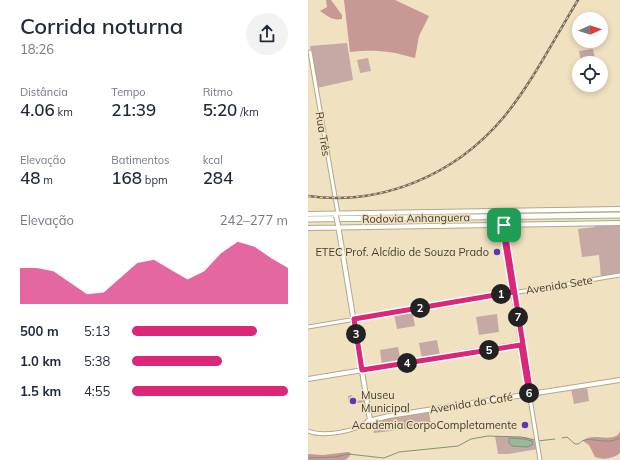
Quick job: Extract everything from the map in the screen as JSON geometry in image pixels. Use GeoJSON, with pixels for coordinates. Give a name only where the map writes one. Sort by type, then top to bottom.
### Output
{"type":"FeatureCollection","features":[{"type":"Feature","properties":{"kind":"highway","name":"Rodovia Anhanguera"},"geometry":{"type":"LineString","coordinates":[[308,219],[620,215]]}},
{"type":"Feature","properties":{"kind":"highway","name":"Rodovia Anhanguera"},"geometry":{"type":"LineString","coordinates":[[308,222],[620,218]]}},
{"type":"Feature","properties":{"kind":"main road"},"geometry":{"type":"LineString","coordinates":[[308,214],[337,215],[620,209]]}},
{"type":"Feature","properties":{"kind":"main road","name":"Rua Três"},"geometry":{"type":"LineString","coordinates":[[337,215],[370,420]]}},
{"type":"Feature","properties":{"kind":"main road"},"geometry":{"type":"LineString","coordinates":[[308,228],[339,226],[620,223]]}},
{"type":"Feature","properties":{"kind":"main road"},"geometry":{"type":"LineString","coordinates":[[308,378],[362,369]]}},
{"type":"Feature","properties":{"kind":"main road","name":"Avenida do Café"},"geometry":{"type":"LineString","coordinates":[[370,420],[620,381]]}},
{"type":"Feature","properties":{"kind":"street","name":"Rua Três"},"geometry":{"type":"LineString","coordinates":[[320,116],[310,52],[337,215]]}},
{"type":"Feature","properties":{"kind":"street"},"geometry":{"type":"LineString","coordinates":[[503,225],[541,460]]}},
{"type":"Feature","properties":{"kind":"street","name":"Avenida Sete"},"geometry":{"type":"LineString","coordinates":[[308,327],[620,276]]}},
{"type":"Feature","properties":{"kind":"street"},"geometry":{"type":"LineString","coordinates":[[362,369],[522,344]]}},
{"type":"Feature","properties":{"kind":"street"},"geometry":{"type":"LineString","coordinates":[[308,431],[318,434],[334,433],[359,428],[370,420]]}},
{"type":"Feature","properties":{"kind":"shaded area"},"geometry":{"type":"Polygon","coordinates":[[[326,0],[331,0],[342,15],[342,19],[333,19],[320,11],[327,7],[326,0]]]}},
{"type":"Feature","properties":{"kind":"shaded area"},"geometry":{"type":"Polygon","coordinates":[[[344,0],[395,0],[429,16],[419,36],[415,58],[382,51],[350,52],[344,0]]]}},
{"type":"Feature","properties":{"kind":"shaded area"},"geometry":{"type":"Polygon","coordinates":[[[347,43],[353,80],[317,88],[310,46],[347,43]]]}},
{"type":"Feature","properties":{"kind":"shaded area"},"geometry":{"type":"Polygon","coordinates":[[[593,49],[594,56],[580,56],[579,51],[593,49]]]}},
{"type":"Feature","properties":{"kind":"shaded area"},"geometry":{"type":"Polygon","coordinates":[[[368,58],[371,71],[360,73],[357,60],[368,58]]]}},
{"type":"Feature","properties":{"kind":"shaded area"},"geometry":{"type":"Polygon","coordinates":[[[595,225],[620,225],[620,275],[601,278],[599,255],[582,257],[578,229],[595,227],[595,225]]]}},
{"type":"Feature","properties":{"kind":"shaded area"},"geometry":{"type":"Polygon","coordinates":[[[412,311],[415,326],[397,329],[394,314],[412,311]]]}},
{"type":"Feature","properties":{"kind":"shaded area"},"geometry":{"type":"Polygon","coordinates":[[[497,314],[499,332],[479,335],[476,317],[497,314]]]}},
{"type":"Feature","properties":{"kind":"shaded area"},"geometry":{"type":"Polygon","coordinates":[[[437,340],[440,356],[422,359],[419,343],[437,340]]]}},
{"type":"Feature","properties":{"kind":"shaded area"},"geometry":{"type":"Polygon","coordinates":[[[398,347],[401,363],[382,366],[380,350],[398,347]]]}},
{"type":"Feature","properties":{"kind":"shaded area"},"geometry":{"type":"Polygon","coordinates":[[[587,387],[589,401],[574,404],[571,389],[587,387]]]}},
{"type":"Feature","properties":{"kind":"shaded area"},"geometry":{"type":"Polygon","coordinates":[[[366,393],[367,402],[349,404],[348,396],[352,395],[353,402],[361,400],[361,394],[366,393]]]}},
{"type":"Feature","properties":{"kind":"shaded area"},"geometry":{"type":"Polygon","coordinates":[[[429,412],[431,426],[374,433],[371,420],[429,412]]]}},
{"type":"Feature","properties":{"kind":"shaded area"},"geometry":{"type":"Polygon","coordinates":[[[620,431],[620,453],[611,458],[605,459],[595,457],[589,445],[583,441],[591,437],[613,437],[618,435],[620,431]]]}},
{"type":"Feature","properties":{"kind":"shaded area"},"geometry":{"type":"Polygon","coordinates":[[[495,436],[526,437],[537,441],[538,449],[508,454],[498,454],[495,436]]]}},
{"type":"Feature","properties":{"kind":"shaded area"},"geometry":{"type":"Polygon","coordinates":[[[509,438],[532,441],[533,444],[528,447],[512,446],[509,443],[509,438]]]}},
{"type":"Feature","properties":{"kind":"shaded area"},"geometry":{"type":"Polygon","coordinates":[[[348,452],[351,453],[345,460],[308,460],[308,454],[323,455],[348,452]]]}},
{"type":"Feature","properties":{"kind":"waterway"},"geometry":{"type":"LineString","coordinates":[[308,458],[335,457],[348,454],[384,458],[399,452],[458,446],[471,439],[488,436],[521,437],[535,440]]}},
{"type":"Feature","properties":{"kind":"waterway"},"geometry":{"type":"LineString","coordinates":[[562,438],[567,437],[575,444],[586,440],[609,441],[620,438]]}},
{"type":"Feature","properties":{"kind":"waterway"},"geometry":{"type":"LineString","coordinates":[[538,441],[555,439]]}},
{"type":"Feature","properties":{"kind":"railway"},"geometry":{"type":"LineString","coordinates":[[308,196],[336,198],[363,196],[390,191],[415,182],[440,170],[463,156],[484,138],[514,104],[533,76],[578,0]]}},
{"type":"Feature","properties":{"kind":"place","name":"ETEC Prof. Alcídio de Souza Prado"},"geometry":{"type":"Point","coordinates":[497,252]}},
{"type":"Feature","properties":{"kind":"place","name":"Museu Municipal"},"geometry":{"type":"Point","coordinates":[353,401]}},
{"type":"Feature","properties":{"kind":"place","name":"Academia CorpoCompletamente"},"geometry":{"type":"Point","coordinates":[525,425]}},
{"type":"Feature","properties":{"kind":"route"},"geometry":{"type":"LineString","coordinates":[[502,225],[504,225],[531,395],[529,395],[521,345],[362,370],[354,319],[513,292],[502,225]]}}]}
